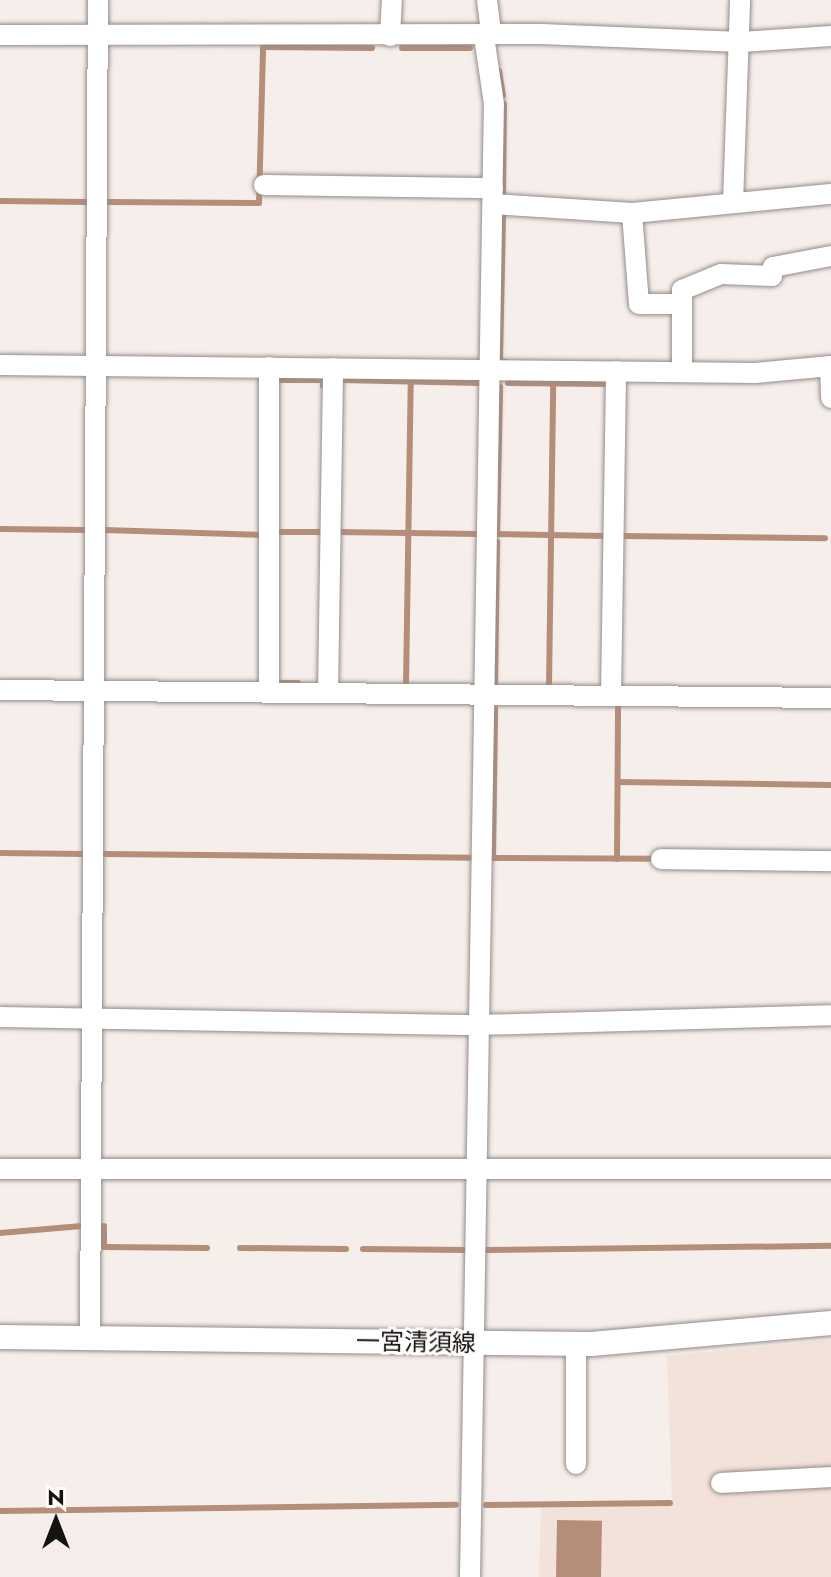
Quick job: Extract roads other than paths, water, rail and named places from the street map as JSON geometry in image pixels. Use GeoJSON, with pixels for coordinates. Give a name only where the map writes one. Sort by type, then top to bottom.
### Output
{"type":"FeatureCollection","features":[{"type":"Feature","properties":{"kind":"main road","name":"一宮清須線"},"geometry":{"type":"LineString","coordinates":[[0,1337],[576,1344],[831,1323]]}},
{"type":"Feature","properties":{"kind":"street"},"geometry":{"type":"LineString","coordinates":[[90,1337],[98,0]]}},
{"type":"Feature","properties":{"kind":"street"},"geometry":{"type":"LineString","coordinates":[[390,36],[392,0]]}},
{"type":"Feature","properties":{"kind":"street"},"geometry":{"type":"LineString","coordinates":[[470,1577],[494,104],[487,0]]}},
{"type":"Feature","properties":{"kind":"street"},"geometry":{"type":"LineString","coordinates":[[733,203],[741,42],[740,0]]}},
{"type":"Feature","properties":{"kind":"street"},"geometry":{"type":"LineString","coordinates":[[0,35],[487,35],[741,42],[831,36]]}},
{"type":"Feature","properties":{"kind":"street"},"geometry":{"type":"LineString","coordinates":[[264,185],[493,196],[632,213],[831,194]]}},
{"type":"Feature","properties":{"kind":"street"},"geometry":{"type":"LineString","coordinates":[[632,213],[639,304],[682,304]]}},
{"type":"Feature","properties":{"kind":"street"},"geometry":{"type":"LineString","coordinates":[[682,372],[682,290],[721,274],[772,276],[773,267],[831,256]]}},
{"type":"Feature","properties":{"kind":"street"},"geometry":{"type":"LineString","coordinates":[[0,365],[682,372],[831,366],[831,398]]}},
{"type":"Feature","properties":{"kind":"street"},"geometry":{"type":"LineString","coordinates":[[269,367],[269,692]]}},
{"type":"Feature","properties":{"kind":"street"},"geometry":{"type":"LineString","coordinates":[[328,693],[333,368]]}},
{"type":"Feature","properties":{"kind":"street"},"geometry":{"type":"LineString","coordinates":[[611,695],[616,371]]}},
{"type":"Feature","properties":{"kind":"street"},"geometry":{"type":"LineString","coordinates":[[0,690],[831,698]]}},
{"type":"Feature","properties":{"kind":"street"},"geometry":{"type":"LineString","coordinates":[[661,859],[831,861]]}},
{"type":"Feature","properties":{"kind":"street"},"geometry":{"type":"LineString","coordinates":[[0,1017],[478,1025],[831,1015]]}},
{"type":"Feature","properties":{"kind":"street"},"geometry":{"type":"LineString","coordinates":[[0,1169],[476,1173],[831,1169]]}},
{"type":"Feature","properties":{"kind":"street"},"geometry":{"type":"LineString","coordinates":[[576,1344],[576,1464]]}},
{"type":"Feature","properties":{"kind":"street"},"geometry":{"type":"LineString","coordinates":[[721,1483],[831,1477]]}},
{"type":"Feature","properties":{"kind":"waterway"},"geometry":{"type":"LineString","coordinates":[[107,202],[259,203],[263,47],[372,48]]}},
{"type":"Feature","properties":{"kind":"waterway"},"geometry":{"type":"LineString","coordinates":[[402,48],[470,48]]}},
{"type":"Feature","properties":{"kind":"waterway"},"geometry":{"type":"LineString","coordinates":[[499,71],[503,96]]}},
{"type":"Feature","properties":{"kind":"waterway"},"geometry":{"type":"LineString","coordinates":[[503,193],[504,104]]}},
{"type":"Feature","properties":{"kind":"waterway"},"geometry":{"type":"LineString","coordinates":[[0,201],[88,202]]}},
{"type":"Feature","properties":{"kind":"waterway"},"geometry":{"type":"LineString","coordinates":[[503,216],[500,362],[506,362]]}},
{"type":"Feature","properties":{"kind":"waterway"},"geometry":{"type":"LineString","coordinates":[[280,380],[323,380],[323,386]]}},
{"type":"Feature","properties":{"kind":"waterway"},"geometry":{"type":"LineString","coordinates":[[343,380],[478,383]]}},
{"type":"Feature","properties":{"kind":"waterway"},"geometry":{"type":"LineString","coordinates":[[406,684],[411,382]]}},
{"type":"Feature","properties":{"kind":"waterway"},"geometry":{"type":"LineString","coordinates":[[508,383],[605,384]]}},
{"type":"Feature","properties":{"kind":"waterway"},"geometry":{"type":"LineString","coordinates":[[549,686],[553,384]]}},
{"type":"Feature","properties":{"kind":"waterway"},"geometry":{"type":"LineString","coordinates":[[497,534],[500,387]]}},
{"type":"Feature","properties":{"kind":"waterway"},"geometry":{"type":"LineString","coordinates":[[0,529],[86,530]]}},
{"type":"Feature","properties":{"kind":"waterway"},"geometry":{"type":"LineString","coordinates":[[104,530],[264,535]]}},
{"type":"Feature","properties":{"kind":"waterway"},"geometry":{"type":"LineString","coordinates":[[277,532],[322,532]]}},
{"type":"Feature","properties":{"kind":"waterway"},"geometry":{"type":"LineString","coordinates":[[338,532],[478,534]]}},
{"type":"Feature","properties":{"kind":"waterway"},"geometry":{"type":"LineString","coordinates":[[496,534],[605,536]]}},
{"type":"Feature","properties":{"kind":"waterway"},"geometry":{"type":"LineString","coordinates":[[618,536],[825,538]]}},
{"type":"Feature","properties":{"kind":"waterway"},"geometry":{"type":"LineString","coordinates":[[495,686],[497,542]]}},
{"type":"Feature","properties":{"kind":"waterway"},"geometry":{"type":"LineString","coordinates":[[277,683],[298,683]]}},
{"type":"Feature","properties":{"kind":"waterway"},"geometry":{"type":"LineString","coordinates":[[617,859],[618,708]]}},
{"type":"Feature","properties":{"kind":"waterway"},"geometry":{"type":"LineString","coordinates":[[493,858],[495,709]]}},
{"type":"Feature","properties":{"kind":"waterway"},"geometry":{"type":"LineString","coordinates":[[618,782],[830,785]]}},
{"type":"Feature","properties":{"kind":"waterway"},"geometry":{"type":"LineString","coordinates":[[0,853],[84,854]]}},
{"type":"Feature","properties":{"kind":"waterway"},"geometry":{"type":"LineString","coordinates":[[104,854],[473,858]]}},
{"type":"Feature","properties":{"kind":"waterway"},"geometry":{"type":"LineString","coordinates":[[492,858],[656,859]]}},
{"type":"Feature","properties":{"kind":"waterway"},"geometry":{"type":"LineString","coordinates":[[0,1233],[82,1226]]}},
{"type":"Feature","properties":{"kind":"waterway"},"geometry":{"type":"LineString","coordinates":[[104,1226],[104,1247],[207,1248]]}},
{"type":"Feature","properties":{"kind":"waterway"},"geometry":{"type":"LineString","coordinates":[[487,1250],[831,1246]]}},
{"type":"Feature","properties":{"kind":"waterway"},"geometry":{"type":"LineString","coordinates":[[240,1248],[346,1249]]}},
{"type":"Feature","properties":{"kind":"waterway"},"geometry":{"type":"LineString","coordinates":[[363,1249],[467,1250]]}},
{"type":"Feature","properties":{"kind":"waterway"},"geometry":{"type":"LineString","coordinates":[[486,1505],[670,1503]]}},
{"type":"Feature","properties":{"kind":"waterway"},"geometry":{"type":"LineString","coordinates":[[0,1511],[456,1505]]}}]}
